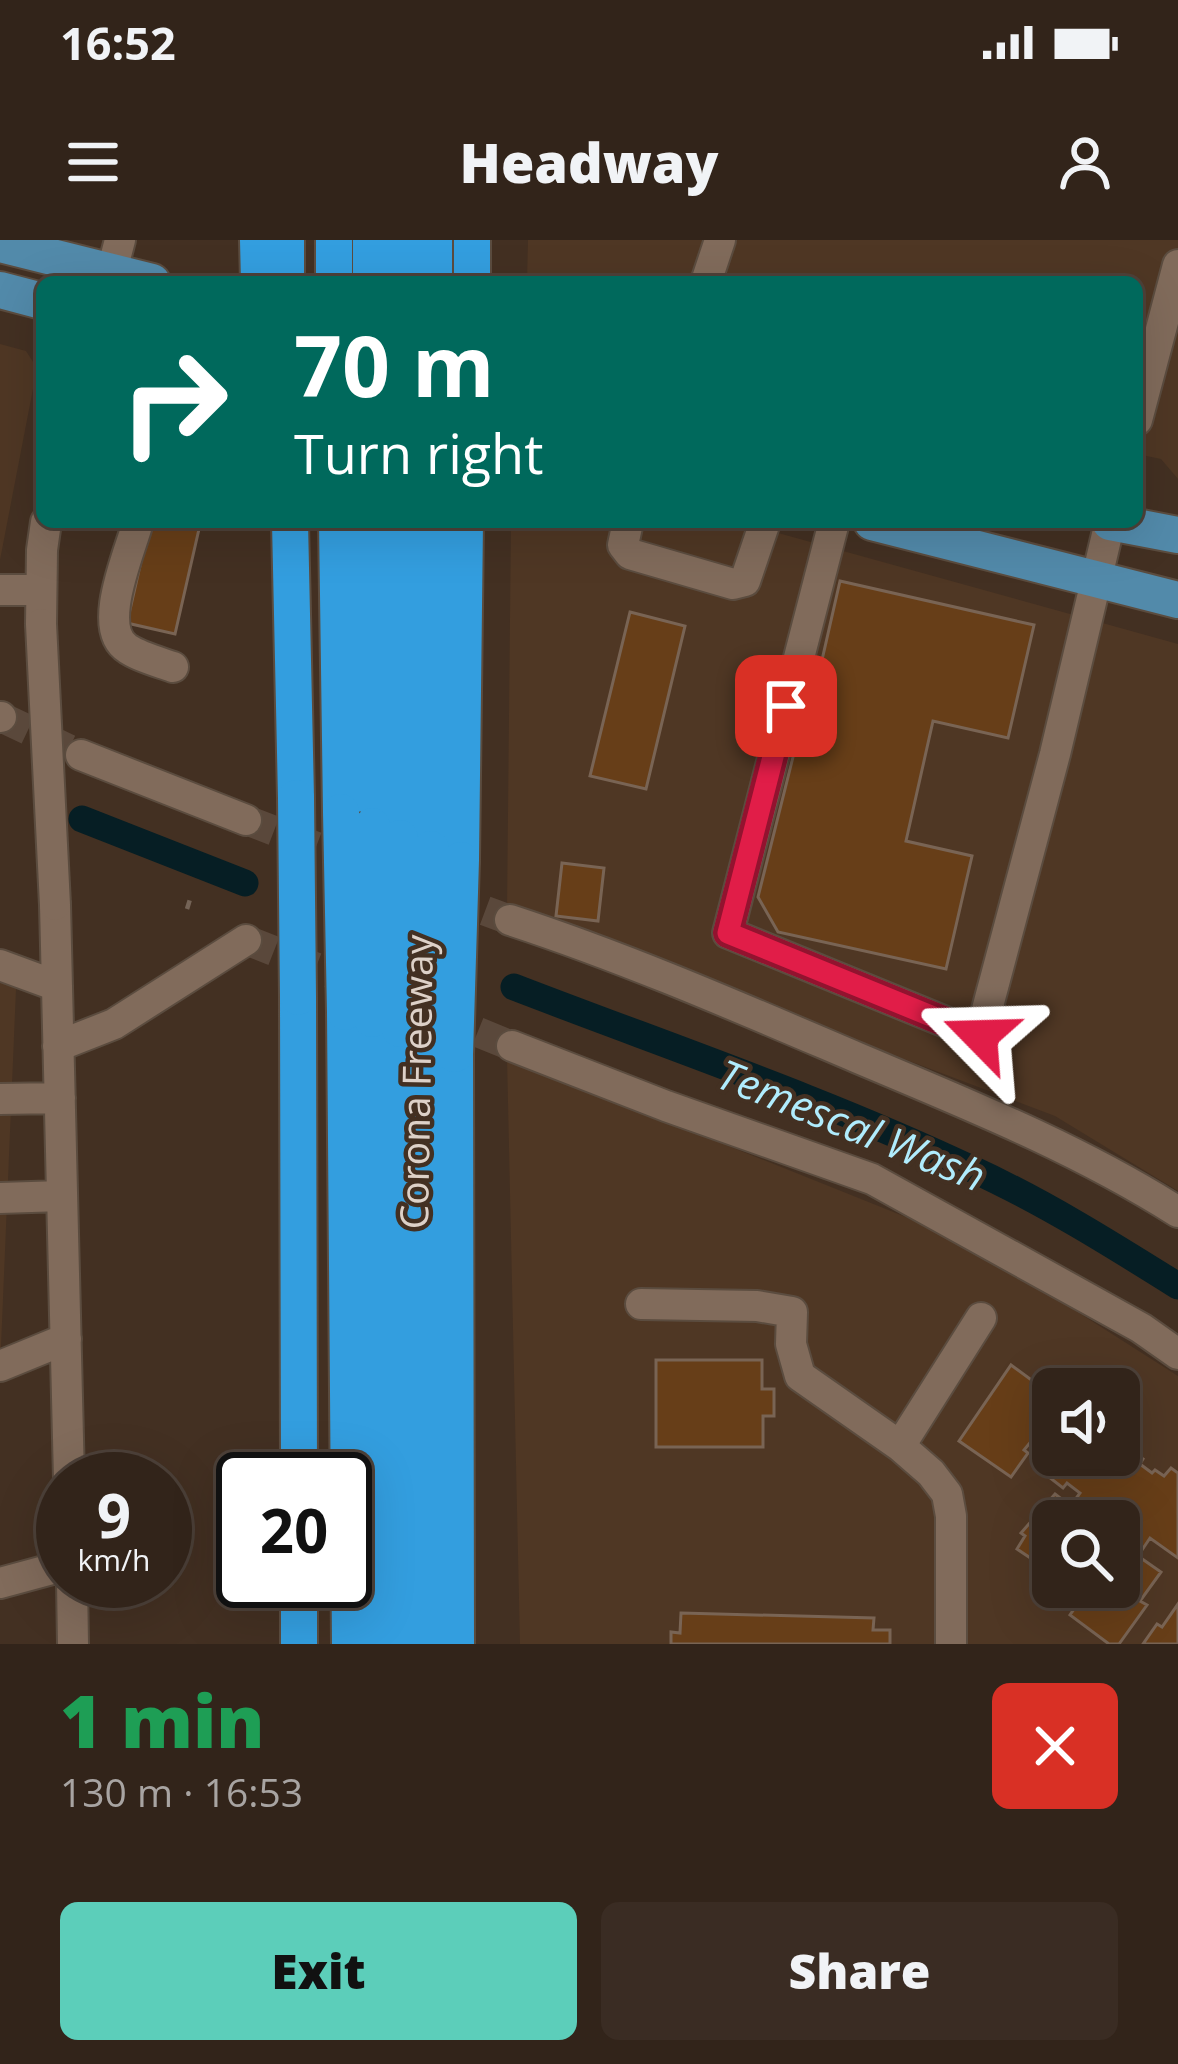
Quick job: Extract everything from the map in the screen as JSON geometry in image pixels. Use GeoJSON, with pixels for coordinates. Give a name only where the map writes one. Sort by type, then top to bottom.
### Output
{"type":"FeatureCollection","features":[{"type":"Feature","properties":{"kind":"highway"},"geometry":{"type":"LineString","coordinates":[[261,276],[272,241]]}},
{"type":"Feature","properties":{"kind":"highway"},"geometry":{"type":"LineString","coordinates":[[272,241],[284,276]]}},
{"type":"Feature","properties":{"kind":"highway"},"geometry":{"type":"LineString","coordinates":[[347,276],[389,256]]}},
{"type":"Feature","properties":{"kind":"highway"},"geometry":{"type":"LineString","coordinates":[[290,528],[299,1452]]}},
{"type":"Feature","properties":{"kind":"highway"},"geometry":{"type":"LineString","coordinates":[[338,528],[401,837]]}},
{"type":"Feature","properties":{"kind":"highway"},"geometry":{"type":"LineString","coordinates":[[373,528],[401,837]]}},
{"type":"Feature","properties":{"kind":"highway"},"geometry":{"type":"LineString","coordinates":[[375,1644],[372,1020],[401,837],[399,528]]}},
{"type":"Feature","properties":{"kind":"highway"},"geometry":{"type":"LineString","coordinates":[[350,1644],[372,1020],[401,837],[432,528]]}},
{"type":"Feature","properties":{"kind":"highway","name":"Corona Freeway"},"geometry":{"type":"LineString","coordinates":[[457,1644],[443,1054],[401,837],[464,528]]}},
{"type":"Feature","properties":{"kind":"highway"},"geometry":{"type":"LineString","coordinates":[[372,1020],[400,1644]]}},
{"type":"Feature","properties":{"kind":"highway"},"geometry":{"type":"LineString","coordinates":[[425,1644],[443,1054]]}},
{"type":"Feature","properties":{"kind":"highway"},"geometry":{"type":"LineString","coordinates":[[299,1608],[299,1644]]}},
{"type":"Feature","properties":{"kind":"main road"},"geometry":{"type":"LineString","coordinates":[[0,244],[113,264]]}},
{"type":"Feature","properties":{"kind":"main road"},"geometry":{"type":"LineString","coordinates":[[0,290],[36,299]]}},
{"type":"Feature","properties":{"kind":"main road"},"geometry":{"type":"LineString","coordinates":[[895,528],[1178,600]]}},
{"type":"Feature","properties":{"kind":"main road"},"geometry":{"type":"LineString","coordinates":[[1141,528],[1178,535]]}},
{"type":"Feature","properties":{"kind":"street"},"geometry":{"type":"LineString","coordinates":[[708,276],[720,240]]}},
{"type":"Feature","properties":{"kind":"street"},"geometry":{"type":"LineString","coordinates":[[1143,397],[1178,265]]}},
{"type":"Feature","properties":{"kind":"street"},"geometry":{"type":"LineString","coordinates":[[46,528],[41,624],[55,905],[68,1452]]}},
{"type":"Feature","properties":{"kind":"street"},"geometry":{"type":"LineString","coordinates":[[136,528],[111,615],[114,632],[124,648],[173,667]]}},
{"type":"Feature","properties":{"kind":"street"},"geometry":{"type":"LineString","coordinates":[[627,528],[623,545],[630,554],[734,584],[745,580],[763,528]]}},
{"type":"Feature","properties":{"kind":"street"},"geometry":{"type":"LineString","coordinates":[[832,528],[728,933],[980,1036],[1109,528]]}},
{"type":"Feature","properties":{"kind":"street"},"geometry":{"type":"LineString","coordinates":[[0,590],[41,590]]}},
{"type":"Feature","properties":{"kind":"street"},"geometry":{"type":"LineString","coordinates":[[81,755],[246,820]]}},
{"type":"Feature","properties":{"kind":"street"},"geometry":{"type":"LineString","coordinates":[[510,920],[610,953],[1025,1129],[1128,1180],[1178,1212]]}},
{"type":"Feature","properties":{"kind":"street"},"geometry":{"type":"LineString","coordinates":[[58,1046],[114,1024],[246,940]]}},
{"type":"Feature","properties":{"kind":"street"},"geometry":{"type":"LineString","coordinates":[[0,964],[57,986]]}},
{"type":"Feature","properties":{"kind":"street"},"geometry":{"type":"LineString","coordinates":[[512,1046],[872,1179],[1142,1328],[1178,1354]]}},
{"type":"Feature","properties":{"kind":"street"},"geometry":{"type":"LineString","coordinates":[[0,1099],[60,1099]]}},
{"type":"Feature","properties":{"kind":"street"},"geometry":{"type":"LineString","coordinates":[[0,1198],[62,1196]]}},
{"type":"Feature","properties":{"kind":"street"},"geometry":{"type":"LineString","coordinates":[[641,1304],[757,1306],[792,1312],[791,1344],[800,1376],[900,1446],[947,1494],[951,1644]]}},
{"type":"Feature","properties":{"kind":"street"},"geometry":{"type":"LineString","coordinates":[[900,1446],[981,1318]]}},
{"type":"Feature","properties":{"kind":"street"},"geometry":{"type":"LineString","coordinates":[[0,1366],[65,1339]]}},
{"type":"Feature","properties":{"kind":"street"},"geometry":{"type":"LineString","coordinates":[[0,1583],[36,1573]]}},
{"type":"Feature","properties":{"kind":"street"},"geometry":{"type":"LineString","coordinates":[[72,1608],[73,1644]]}},
{"type":"Feature","properties":{"kind":"path"},"geometry":{"type":"LineString","coordinates":[[187,909],[192,893]]}},
{"type":"Feature","properties":{"kind":"shaded area"},"geometry":{"type":"Polygon","coordinates":[[[528,240],[1178,240],[1178,479],[1161,459],[1143,455],[1143,276],[527,276],[528,240]]]}},
{"type":"Feature","properties":{"kind":"shaded area"},"geometry":{"type":"Polygon","coordinates":[[[0,344],[26,351],[36,373],[0,560],[0,344]]]}},
{"type":"Feature","properties":{"kind":"shaded area"},"geometry":{"type":"Polygon","coordinates":[[[511,528],[761,528],[1178,644],[1178,1191],[1055,1116],[507,909],[511,528]]]}},
{"type":"Feature","properties":{"kind":"shaded area"},"geometry":{"type":"Polygon","coordinates":[[[0,978],[16,989],[0,1370],[0,978]]]}},
{"type":"Feature","properties":{"kind":"shaded area"},"geometry":{"type":"Polygon","coordinates":[[[507,1057],[968,1242],[1178,1376],[1178,1644],[520,1644],[507,1057]]]}},
{"type":"Feature","properties":{"kind":"building"},"geometry":{"type":"Polygon","coordinates":[[[149,528],[199,529],[175,634],[127,623],[149,528]]]}},
{"type":"Feature","properties":{"kind":"building"},"geometry":{"type":"Polygon","coordinates":[[[840,581],[1034,625],[1008,738],[933,721],[906,841],[972,856],[946,969],[778,932],[758,897],[798,737],[804,739],[840,581]]]}},
{"type":"Feature","properties":{"kind":"building"},"geometry":{"type":"Polygon","coordinates":[[[630,612],[685,626],[646,789],[590,776],[630,612]]]}},
{"type":"Feature","properties":{"kind":"building"},"geometry":{"type":"Polygon","coordinates":[[[562,863],[604,868],[598,921],[556,916],[562,863]]]}},
{"type":"Feature","properties":{"kind":"building"},"geometry":{"type":"Polygon","coordinates":[[[656,1360],[762,1360],[762,1389],[774,1389],[774,1416],[763,1416],[763,1447],[656,1447],[656,1360]]]}},
{"type":"Feature","properties":{"kind":"building"},"geometry":{"type":"Polygon","coordinates":[[[1011,1365],[1032,1380],[1032,1447],[1029,1444],[1024,1450],[1028,1453],[1011,1477],[959,1441],[1011,1365]]]}},
{"type":"Feature","properties":{"kind":"building"},"geometry":{"type":"Polygon","coordinates":[[[1140,1464],[1164,1476],[1171,1468],[1178,1473],[1178,1558],[1150,1538],[1140,1553],[1140,1500],[1082,1500],[1067,1483],[1063,1488],[1048,1476],[1140,1476],[1140,1464]]]}},
{"type":"Feature","properties":{"kind":"building"},"geometry":{"type":"Polygon","coordinates":[[[1032,1520],[1032,1559],[1017,1549],[1025,1536],[1021,1533],[1032,1520]]]}},
{"type":"Feature","properties":{"kind":"building"},"geometry":{"type":"Polygon","coordinates":[[[1140,1557],[1161,1572],[1140,1601],[1140,1557]]]}},
{"type":"Feature","properties":{"kind":"building"},"geometry":{"type":"Polygon","coordinates":[[[1140,1601],[1147,1605],[1119,1644],[1109,1644],[1070,1615],[1075,1608],[1140,1608],[1140,1601]]]}},
{"type":"Feature","properties":{"kind":"building"},"geometry":{"type":"Polygon","coordinates":[[[1178,1604],[1178,1644],[1143,1644],[1157,1624],[1162,1627],[1178,1604]]]}},
{"type":"Feature","properties":{"kind":"building"},"geometry":{"type":"Polygon","coordinates":[[[681,1613],[874,1618],[873,1630],[890,1630],[890,1644],[671,1644],[671,1632],[680,1633],[681,1613]]]}},
{"type":"Feature","properties":{"kind":"waterway","name":"Temescal Wash"},"geometry":{"type":"LineString","coordinates":[[82,819],[245,883]]}},
{"type":"Feature","properties":{"kind":"waterway","name":"Temescal Wash"},"geometry":{"type":"LineString","coordinates":[[514,987],[916,1144],[1051,1209],[1178,1286]]}},
{"type":"Feature","properties":{"kind":"tunnel"},"geometry":{"type":"LineString","coordinates":[[1,717],[81,755]]}},
{"type":"Feature","properties":{"kind":"tunnel"},"geometry":{"type":"LineString","coordinates":[[246,820],[359,863]]}},
{"type":"Feature","properties":{"kind":"tunnel"},"geometry":{"type":"LineString","coordinates":[[443,895],[510,920]]}},
{"type":"Feature","properties":{"kind":"tunnel"},"geometry":{"type":"LineString","coordinates":[[246,940],[363,986]]}},
{"type":"Feature","properties":{"kind":"tunnel"},"geometry":{"type":"LineString","coordinates":[[436,1015],[512,1046]]}},
{"type":"Feature","properties":{"kind":"route"},"geometry":{"type":"LineString","coordinates":[[786,706],[728,933],[980,1036]]}}]}
